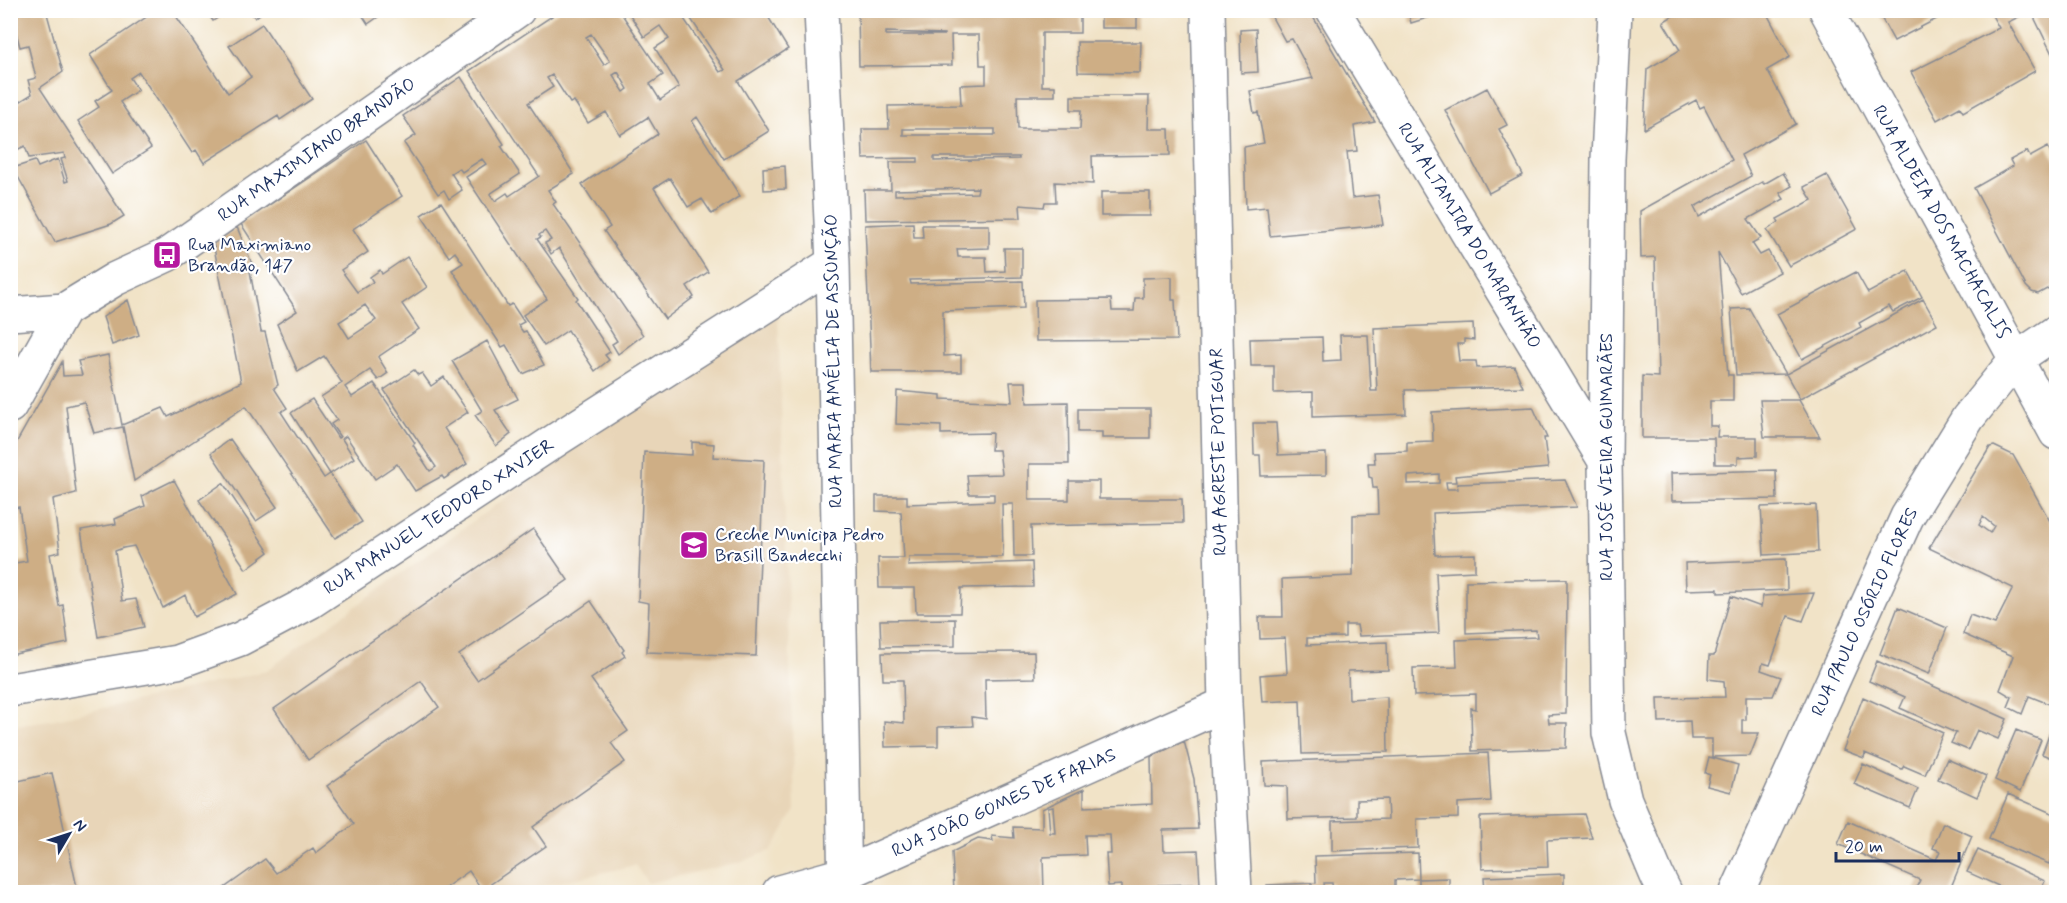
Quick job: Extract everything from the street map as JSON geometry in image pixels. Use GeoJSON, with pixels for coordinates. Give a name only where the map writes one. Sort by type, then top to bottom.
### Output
{"type":"FeatureCollection","features":[{"type":"Feature","properties":{"kind":"street","name":"RUA MAXIMIANO BRANDÃO"},"geometry":{"type":"LineString","coordinates":[[10,314],[64,310],[115,279],[167,255],[518,10]]}},
{"type":"Feature","properties":{"kind":"street","name":"RUA MARIA AMÉLIA DE ASSUNÇÃO"},"geometry":{"type":"LineString","coordinates":[[821,10],[833,263],[845,883]]}},
{"type":"Feature","properties":{"kind":"street","name":"RUA AGRESTE POTIGUAR"},"geometry":{"type":"LineString","coordinates":[[1209,10],[1224,704],[1235,892]]}},
{"type":"Feature","properties":{"kind":"street","name":"RUA ALTAMIRA DO MARANHÃO"},"geometry":{"type":"LineString","coordinates":[[1333,10],[1605,461]]}},
{"type":"Feature","properties":{"kind":"street","name":"RUA JOSÉ VIEIRA GUIMARÃES"},"geometry":{"type":"LineString","coordinates":[[1615,10],[1608,159],[1605,461],[1609,733],[1625,801],[1665,892]]}},
{"type":"Feature","properties":{"kind":"street","name":"RUA ALDEIA DOS MACHACALIS"},"geometry":{"type":"LineString","coordinates":[[1826,10],[2056,433]]}},
{"type":"Feature","properties":{"kind":"street","name":"RUA MANUEL TEODORO XAVIER"},"geometry":{"type":"LineString","coordinates":[[10,690],[177,662],[240,639],[310,602],[559,438],[833,263]]}},
{"type":"Feature","properties":{"kind":"street"},"geometry":{"type":"LineString","coordinates":[[10,406],[64,310]]}},
{"type":"Feature","properties":{"kind":"street","name":"RUA PAULO OSÓRIO FLORES"},"geometry":{"type":"LineString","coordinates":[[1737,892],[1907,517],[1968,418],[2016,359],[2056,332]]}},
{"type":"Feature","properties":{"kind":"street","name":"RUA JOÃO GOMES DE FARIAS"},"geometry":{"type":"LineString","coordinates":[[780,892],[845,883],[1224,704]]}},
{"type":"Feature","properties":{"kind":"shaded area"},"geometry":{"type":"Polygon","coordinates":[[[778,316],[795,810],[772,850],[740,862],[648,883],[635,865],[519,892],[11,892],[11,726],[56,719],[266,671],[591,436],[778,316]]]}},
{"type":"Feature","properties":{"kind":"building"},"geometry":{"type":"Polygon","coordinates":[[[10,10],[46,10],[63,72],[40,88],[124,216],[111,224],[55,242],[13,168],[35,161],[38,167],[58,159],[65,182],[68,181],[61,159],[65,158],[64,153],[29,158],[25,146],[10,153],[10,108],[32,94],[28,80],[36,78],[28,45],[20,47],[10,10]]]}},
{"type":"Feature","properties":{"kind":"building"},"geometry":{"type":"Polygon","coordinates":[[[157,10],[172,10],[228,93],[251,77],[229,46],[262,24],[312,99],[280,120],[278,116],[204,163],[196,150],[192,153],[139,72],[130,78],[138,90],[120,102],[151,148],[112,174],[78,121],[99,107],[95,101],[112,90],[90,55],[157,10]]]}},
{"type":"Feature","properties":{"kind":"building"},"geometry":{"type":"Polygon","coordinates":[[[205,10],[229,10],[213,21],[205,10]]]}},
{"type":"Feature","properties":{"kind":"building"},"geometry":{"type":"Polygon","coordinates":[[[249,10],[265,10],[255,18],[249,10]]]}},
{"type":"Feature","properties":{"kind":"building"},"geometry":{"type":"Polygon","coordinates":[[[359,10],[388,10],[368,24],[359,10]]]}},
{"type":"Feature","properties":{"kind":"building"},"geometry":{"type":"Polygon","coordinates":[[[561,10],[619,10],[663,75],[650,84],[660,100],[679,87],[655,48],[669,39],[660,26],[644,37],[627,10],[678,10],[720,72],[725,70],[685,10],[764,10],[788,49],[738,81],[769,131],[724,159],[697,117],[692,121],[740,196],[712,214],[702,199],[688,207],[670,178],[654,188],[708,272],[687,286],[694,297],[665,319],[604,231],[610,227],[582,184],[658,134],[648,117],[620,135],[606,112],[588,123],[574,101],[570,103],[552,75],[547,78],[553,87],[528,103],[574,174],[548,190],[556,202],[553,204],[643,335],[618,354],[612,344],[617,341],[559,248],[551,254],[545,243],[551,240],[545,231],[539,235],[541,237],[537,239],[578,298],[576,300],[610,352],[605,355],[609,360],[595,371],[568,330],[544,346],[523,315],[547,299],[466,177],[486,164],[482,159],[462,172],[459,168],[451,173],[462,190],[449,199],[444,190],[438,194],[404,143],[416,135],[403,116],[461,77],[504,144],[501,146],[520,174],[490,194],[495,201],[507,193],[509,196],[539,176],[469,71],[561,10]],[[591,34],[586,37],[604,65],[610,61],[591,34]],[[618,72],[613,75],[624,92],[628,89],[618,72]]]}},
{"type":"Feature","properties":{"kind":"building"},"geometry":{"type":"Polygon","coordinates":[[[858,10],[1080,10],[1080,33],[1042,33],[1042,86],[1055,86],[1055,96],[1017,96],[1018,129],[1080,129],[1081,110],[1071,110],[1071,96],[1149,96],[1148,129],[1169,129],[1170,155],[1092,156],[1093,184],[1055,182],[1056,202],[1045,202],[1044,207],[1020,205],[1021,218],[865,220],[864,190],[891,190],[890,162],[918,162],[918,158],[863,159],[862,129],[889,129],[888,106],[961,105],[960,85],[986,84],[986,65],[980,65],[979,35],[951,35],[952,65],[859,66],[858,10]],[[886,32],[886,35],[944,35],[944,34],[886,32]],[[903,129],[903,135],[995,135],[995,129],[903,129]],[[934,157],[934,161],[1019,159],[1019,157],[934,157]],[[978,188],[895,190],[895,195],[977,193],[978,188]]]}},
{"type":"Feature","properties":{"kind":"building"},"geometry":{"type":"Polygon","coordinates":[[[1101,10],[1137,10],[1137,28],[1101,28],[1101,10]]]}},
{"type":"Feature","properties":{"kind":"building"},"geometry":{"type":"Polygon","coordinates":[[[1268,10],[1309,10],[1375,122],[1354,126],[1357,151],[1347,152],[1352,198],[1378,195],[1383,225],[1270,236],[1267,207],[1246,209],[1244,147],[1264,143],[1258,112],[1254,113],[1250,91],[1313,78],[1292,39],[1285,41],[1268,10]]]}},
{"type":"Feature","properties":{"kind":"building"},"geometry":{"type":"Polygon","coordinates":[[[1416,10],[1450,11],[1411,23],[1409,16],[1417,14],[1416,10]]]}},
{"type":"Feature","properties":{"kind":"building"},"geometry":{"type":"Polygon","coordinates":[[[1682,10],[1742,10],[1744,14],[1750,10],[1765,10],[1790,57],[1767,70],[1796,124],[1741,155],[1751,176],[1694,207],[1699,217],[1783,173],[1792,186],[1780,193],[1784,199],[1748,219],[1761,238],[1752,243],[1760,255],[1768,251],[1780,272],[1741,293],[1718,252],[1728,375],[1733,375],[1733,401],[1710,401],[1710,426],[1718,426],[1717,437],[1757,437],[1757,456],[1738,457],[1738,464],[1715,464],[1714,438],[1642,438],[1642,376],[1658,377],[1655,257],[1641,258],[1640,211],[1732,160],[1704,106],[1700,108],[1696,100],[1644,129],[1647,69],[1680,50],[1663,22],[1682,10]]]}},
{"type":"Feature","properties":{"kind":"building"},"geometry":{"type":"Polygon","coordinates":[[[1877,10],[1954,10],[1894,41],[1877,10]]]}},
{"type":"Feature","properties":{"kind":"building"},"geometry":{"type":"Polygon","coordinates":[[[1989,10],[2056,10],[2056,59],[2031,11],[2008,22],[2035,71],[1963,112],[1960,107],[1937,120],[1911,72],[1999,28],[1989,10]]]}},
{"type":"Feature","properties":{"kind":"building"},"geometry":{"type":"Polygon","coordinates":[[[1256,29],[1258,72],[1241,73],[1240,30],[1256,29]]]}},
{"type":"Feature","properties":{"kind":"building"},"geometry":{"type":"Polygon","coordinates":[[[1077,42],[1141,42],[1140,73],[1078,72],[1077,42]]]}},
{"type":"Feature","properties":{"kind":"building"},"geometry":{"type":"Polygon","coordinates":[[[1487,88],[1507,125],[1499,129],[1523,175],[1489,193],[1445,110],[1487,88]]]}},
{"type":"Feature","properties":{"kind":"building"},"geometry":{"type":"Polygon","coordinates":[[[366,140],[402,196],[353,229],[368,252],[341,270],[357,292],[373,282],[370,277],[380,270],[382,274],[407,257],[427,287],[402,304],[419,329],[378,357],[388,373],[378,380],[370,370],[345,387],[352,397],[374,383],[415,443],[413,445],[430,471],[436,467],[384,390],[414,370],[418,375],[422,373],[431,386],[444,377],[468,412],[444,428],[467,464],[444,479],[442,476],[415,491],[397,464],[375,479],[346,436],[342,439],[354,458],[330,474],[291,413],[312,399],[338,438],[340,437],[331,424],[337,420],[321,397],[342,383],[324,356],[298,372],[277,324],[297,311],[241,224],[366,140]],[[365,305],[339,322],[349,338],[376,320],[365,305]]]}},
{"type":"Feature","properties":{"kind":"building"},"geometry":{"type":"Polygon","coordinates":[[[2048,147],[2056,163],[2056,284],[2038,294],[2026,286],[1974,188],[2013,166],[2010,160],[2027,151],[2030,157],[2048,147]]]}},
{"type":"Feature","properties":{"kind":"building"},"geometry":{"type":"Polygon","coordinates":[[[785,166],[786,189],[764,190],[763,168],[785,166]]]}},
{"type":"Feature","properties":{"kind":"building"},"geometry":{"type":"Polygon","coordinates":[[[1827,175],[1857,229],[1789,266],[1767,230],[1779,222],[1777,219],[1812,200],[1804,187],[1827,175]]]}},
{"type":"Feature","properties":{"kind":"building"},"geometry":{"type":"Polygon","coordinates":[[[1101,192],[1150,192],[1150,216],[1101,216],[1101,192]]]}},
{"type":"Feature","properties":{"kind":"building"},"geometry":{"type":"Polygon","coordinates":[[[441,202],[508,306],[512,304],[524,322],[518,325],[523,332],[526,331],[544,365],[523,374],[506,345],[502,347],[452,270],[463,263],[455,252],[449,257],[421,215],[441,202]]]}},
{"type":"Feature","properties":{"kind":"building"},"geometry":{"type":"Polygon","coordinates":[[[913,223],[914,238],[923,238],[922,225],[989,225],[989,248],[957,249],[958,257],[986,257],[987,272],[1005,271],[1004,248],[1022,248],[1022,277],[910,280],[911,284],[1023,281],[1024,308],[943,311],[944,356],[961,355],[961,372],[871,372],[865,225],[913,223]]]}},
{"type":"Feature","properties":{"kind":"building"},"geometry":{"type":"Polygon","coordinates":[[[237,227],[255,271],[250,271],[261,332],[265,332],[278,385],[274,388],[287,408],[281,412],[324,478],[330,474],[362,522],[335,538],[246,406],[134,481],[123,427],[94,433],[84,402],[66,406],[76,493],[53,499],[60,552],[50,554],[59,606],[63,605],[68,643],[10,655],[10,564],[27,561],[19,507],[10,509],[10,454],[62,362],[63,376],[82,375],[78,361],[108,355],[122,425],[163,408],[168,417],[241,382],[213,243],[237,227]]]}},
{"type":"Feature","properties":{"kind":"building"},"geometry":{"type":"Polygon","coordinates":[[[1908,271],[1922,297],[1893,312],[1889,306],[1859,323],[1861,327],[1802,359],[1777,314],[1856,272],[1868,293],[1908,271]]]}},
{"type":"Feature","properties":{"kind":"building"},"geometry":{"type":"Polygon","coordinates":[[[1172,277],[1172,300],[1175,300],[1177,340],[1036,341],[1035,300],[1111,299],[1112,311],[1134,311],[1135,298],[1143,298],[1143,278],[1172,277]]]}},
{"type":"Feature","properties":{"kind":"building"},"geometry":{"type":"Polygon","coordinates":[[[1923,299],[1937,324],[1800,399],[1786,374],[1923,299]]]}},
{"type":"Feature","properties":{"kind":"building"},"geometry":{"type":"Polygon","coordinates":[[[128,300],[139,335],[112,345],[103,317],[128,300]]]}},
{"type":"Feature","properties":{"kind":"building"},"geometry":{"type":"Polygon","coordinates":[[[1749,308],[1786,374],[1736,375],[1731,309],[1749,308]]]}},
{"type":"Feature","properties":{"kind":"building"},"geometry":{"type":"Polygon","coordinates":[[[1473,324],[1474,340],[1464,339],[1464,344],[1457,344],[1459,361],[1476,361],[1477,368],[1514,366],[1523,387],[1405,390],[1406,414],[1313,417],[1313,392],[1274,393],[1274,366],[1251,366],[1250,339],[1322,337],[1323,361],[1341,360],[1340,335],[1368,335],[1371,391],[1377,391],[1374,328],[1473,324]]]}},
{"type":"Feature","properties":{"kind":"building"},"geometry":{"type":"Polygon","coordinates":[[[487,341],[518,399],[495,410],[511,434],[496,446],[475,415],[482,411],[452,361],[487,341]]]}},
{"type":"Feature","properties":{"kind":"building"},"geometry":{"type":"Polygon","coordinates":[[[1010,382],[1026,382],[1027,403],[1068,402],[1069,464],[1029,464],[1029,500],[1069,500],[1069,481],[1099,481],[1099,499],[1182,499],[1183,523],[1031,526],[1032,556],[1014,556],[1013,504],[1002,504],[1003,557],[909,557],[908,566],[1032,562],[1033,587],[961,588],[960,613],[916,613],[915,588],[879,588],[878,558],[904,558],[901,512],[876,511],[876,496],[907,496],[907,504],[994,501],[994,494],[969,494],[967,475],[1002,474],[999,450],[991,450],[992,433],[941,434],[941,426],[896,424],[897,391],[941,395],[941,399],[1012,402],[1010,382]]]}},
{"type":"Feature","properties":{"kind":"building"},"geometry":{"type":"Polygon","coordinates":[[[1760,400],[1799,400],[1820,437],[1764,437],[1760,400]]]}},
{"type":"Feature","properties":{"kind":"building"},"geometry":{"type":"Polygon","coordinates":[[[1533,407],[1547,438],[1544,438],[1548,468],[1455,476],[1456,482],[1446,482],[1447,489],[1458,489],[1457,484],[1565,480],[1577,507],[1433,513],[1435,555],[1475,554],[1475,571],[1436,573],[1439,633],[1359,636],[1357,625],[1345,625],[1345,637],[1307,638],[1307,645],[1387,642],[1388,670],[1348,671],[1349,699],[1387,697],[1388,752],[1302,754],[1300,700],[1262,702],[1260,675],[1287,673],[1285,638],[1260,639],[1259,617],[1283,617],[1282,579],[1353,576],[1353,515],[1378,514],[1377,488],[1373,488],[1372,478],[1369,477],[1368,463],[1375,463],[1374,452],[1407,451],[1407,442],[1433,441],[1432,412],[1533,407]],[[1439,474],[1408,476],[1408,484],[1439,483],[1439,474]]]}},
{"type":"Feature","properties":{"kind":"building"},"geometry":{"type":"Polygon","coordinates":[[[1078,409],[1150,409],[1150,438],[1102,438],[1102,432],[1078,432],[1078,409]]]}},
{"type":"Feature","properties":{"kind":"building"},"geometry":{"type":"Polygon","coordinates":[[[1253,423],[1276,423],[1278,455],[1326,453],[1326,475],[1261,476],[1260,455],[1254,455],[1253,423]]]}},
{"type":"Feature","properties":{"kind":"building"},"geometry":{"type":"Polygon","coordinates":[[[230,439],[277,507],[256,521],[211,453],[230,439]]]}},
{"type":"Feature","properties":{"kind":"building"},"geometry":{"type":"Polygon","coordinates":[[[692,442],[714,444],[713,457],[764,460],[756,656],[647,652],[649,603],[638,601],[644,452],[692,455],[692,442]]]}},
{"type":"Feature","properties":{"kind":"building"},"geometry":{"type":"Polygon","coordinates":[[[1994,446],[2013,455],[2056,532],[2056,700],[2054,706],[2029,696],[2022,714],[2008,707],[2012,697],[2000,690],[2013,656],[1963,634],[1970,615],[1995,624],[2013,588],[1929,548],[1990,447],[1994,446]],[[1983,517],[1979,525],[1990,533],[1994,526],[1983,517]]]}},
{"type":"Feature","properties":{"kind":"building"},"geometry":{"type":"Polygon","coordinates":[[[1776,470],[1777,499],[1672,501],[1671,473],[1776,470]]]}},
{"type":"Feature","properties":{"kind":"building"},"geometry":{"type":"Polygon","coordinates":[[[174,480],[237,594],[194,617],[185,595],[163,608],[134,546],[123,548],[115,551],[122,601],[136,599],[144,627],[98,637],[81,530],[116,524],[115,519],[145,506],[142,496],[174,480]]]}},
{"type":"Feature","properties":{"kind":"building"},"geometry":{"type":"Polygon","coordinates":[[[223,483],[269,552],[246,569],[199,500],[223,483]]]}},
{"type":"Feature","properties":{"kind":"building"},"geometry":{"type":"Polygon","coordinates":[[[1816,505],[1818,552],[1764,555],[1761,507],[1816,505]]]}},
{"type":"Feature","properties":{"kind":"building"},"geometry":{"type":"Polygon","coordinates":[[[533,529],[568,580],[459,655],[477,680],[591,601],[624,650],[622,652],[625,656],[591,679],[628,731],[611,743],[625,762],[533,827],[546,846],[482,890],[469,871],[439,892],[225,892],[223,889],[265,859],[276,873],[313,848],[316,853],[354,824],[327,786],[439,707],[421,681],[308,760],[274,709],[533,529]]]}},
{"type":"Feature","properties":{"kind":"building"},"geometry":{"type":"Polygon","coordinates":[[[1786,559],[1787,590],[1718,593],[1718,589],[1686,590],[1685,563],[1786,559]]]}},
{"type":"Feature","properties":{"kind":"building"},"geometry":{"type":"Polygon","coordinates":[[[1567,579],[1566,714],[1548,715],[1549,723],[1567,723],[1566,748],[1472,751],[1471,708],[1476,709],[1476,694],[1414,696],[1413,668],[1457,667],[1456,640],[1537,637],[1536,630],[1466,633],[1466,581],[1567,579]]]}},
{"type":"Feature","properties":{"kind":"building"},"geometry":{"type":"Polygon","coordinates":[[[1814,593],[1803,621],[1788,616],[1770,665],[1763,663],[1761,670],[1781,677],[1773,696],[1746,696],[1746,720],[1742,720],[1742,733],[1759,733],[1750,756],[1712,757],[1712,739],[1691,739],[1690,721],[1659,722],[1658,698],[1725,697],[1724,681],[1708,679],[1709,656],[1714,656],[1731,596],[1761,607],[1763,596],[1814,593]]]}},
{"type":"Feature","properties":{"kind":"building"},"geometry":{"type":"Polygon","coordinates":[[[1898,607],[1947,628],[1929,674],[1880,654],[1898,607]]]}},
{"type":"Feature","properties":{"kind":"building"},"geometry":{"type":"Polygon","coordinates":[[[955,619],[955,646],[881,647],[880,620],[955,619]]]}},
{"type":"Feature","properties":{"kind":"building"},"geometry":{"type":"Polygon","coordinates":[[[1034,652],[1035,678],[985,679],[986,719],[972,717],[973,726],[938,727],[938,746],[885,747],[884,721],[904,723],[903,680],[883,680],[882,653],[1034,652]]]}},
{"type":"Feature","properties":{"kind":"building"},"geometry":{"type":"Polygon","coordinates":[[[1877,661],[2007,719],[1998,739],[1977,730],[1968,750],[1951,743],[1956,733],[1900,708],[1905,697],[1869,681],[1877,661]]]}},
{"type":"Feature","properties":{"kind":"building"},"geometry":{"type":"Polygon","coordinates":[[[1863,697],[1943,733],[1925,775],[1904,766],[1902,769],[1865,753],[1864,758],[1843,750],[1863,697]]]}},
{"type":"Feature","properties":{"kind":"building"},"geometry":{"type":"Polygon","coordinates":[[[2056,716],[2056,760],[2042,754],[2056,716]]]}},
{"type":"Feature","properties":{"kind":"building"},"geometry":{"type":"Polygon","coordinates":[[[2016,730],[2041,740],[2020,792],[1995,780],[2016,730]]]}},
{"type":"Feature","properties":{"kind":"building"},"geometry":{"type":"Polygon","coordinates":[[[1184,741],[1194,779],[1198,829],[1163,830],[1164,851],[1198,850],[1200,884],[1158,885],[1158,892],[1121,892],[1121,885],[1108,886],[1106,854],[1111,854],[1110,835],[1085,835],[1086,855],[1043,857],[1044,892],[954,892],[952,852],[978,839],[993,841],[992,836],[1014,838],[1013,827],[1042,828],[1042,809],[1084,789],[1084,807],[1152,804],[1151,757],[1184,741]],[[1053,807],[1048,808],[1050,833],[1055,833],[1053,807]]]}},
{"type":"Feature","properties":{"kind":"building"},"geometry":{"type":"Polygon","coordinates":[[[1488,753],[1491,801],[1458,803],[1458,818],[1417,819],[1418,848],[1332,851],[1332,821],[1388,819],[1387,799],[1357,800],[1357,817],[1288,819],[1287,786],[1264,785],[1263,762],[1488,753]]]}},
{"type":"Feature","properties":{"kind":"building"},"geometry":{"type":"Polygon","coordinates":[[[1709,757],[1738,765],[1731,792],[1707,786],[1710,775],[1705,773],[1709,757]]]}},
{"type":"Feature","properties":{"kind":"building"},"geometry":{"type":"Polygon","coordinates":[[[1947,759],[1986,776],[1977,797],[1938,779],[1947,759]]]}},
{"type":"Feature","properties":{"kind":"building"},"geometry":{"type":"Polygon","coordinates":[[[1863,764],[1918,789],[1910,808],[1854,784],[1863,764]]]}},
{"type":"Feature","properties":{"kind":"building"},"geometry":{"type":"Polygon","coordinates":[[[52,773],[78,892],[10,892],[10,783],[52,773]]]}},
{"type":"Feature","properties":{"kind":"building"},"geometry":{"type":"Polygon","coordinates":[[[2008,794],[2056,815],[2056,846],[2049,864],[1989,839],[2008,794]]]}},
{"type":"Feature","properties":{"kind":"building"},"geometry":{"type":"Polygon","coordinates":[[[1584,814],[1592,838],[1547,840],[1548,867],[1482,869],[1480,817],[1584,814]]]}},
{"type":"Feature","properties":{"kind":"building"},"geometry":{"type":"Polygon","coordinates":[[[1848,821],[1936,860],[1940,851],[1933,848],[1943,823],[1972,836],[1949,892],[1914,892],[1920,880],[1838,844],[1848,821]]]}},
{"type":"Feature","properties":{"kind":"building"},"geometry":{"type":"Polygon","coordinates":[[[1978,850],[2045,881],[2040,892],[2012,892],[1967,872],[1978,850]]]}},
{"type":"Feature","properties":{"kind":"building"},"geometry":{"type":"Polygon","coordinates":[[[1418,853],[1419,879],[1395,880],[1395,892],[1333,892],[1332,883],[1324,883],[1325,892],[1267,892],[1267,885],[1316,883],[1315,856],[1418,853]]]}},
{"type":"Feature","properties":{"kind":"building"},"geometry":{"type":"Polygon","coordinates":[[[1564,874],[1564,892],[1485,892],[1484,877],[1564,874]]]}},
{"type":"Feature","properties":{"kind":"building"},"geometry":{"type":"Polygon","coordinates":[[[1449,878],[1449,892],[1419,892],[1419,879],[1449,878]]]}},
{"type":"Feature","properties":{"kind":"place","name":"Rua Maximiano Brandão, 147"},"geometry":{"type":"Point","coordinates":[167,255]}},
{"type":"Feature","properties":{"kind":"place","name":"Creche Municipa Pedro Brasill Bandecchi"},"geometry":{"type":"Point","coordinates":[694,545]}}]}
